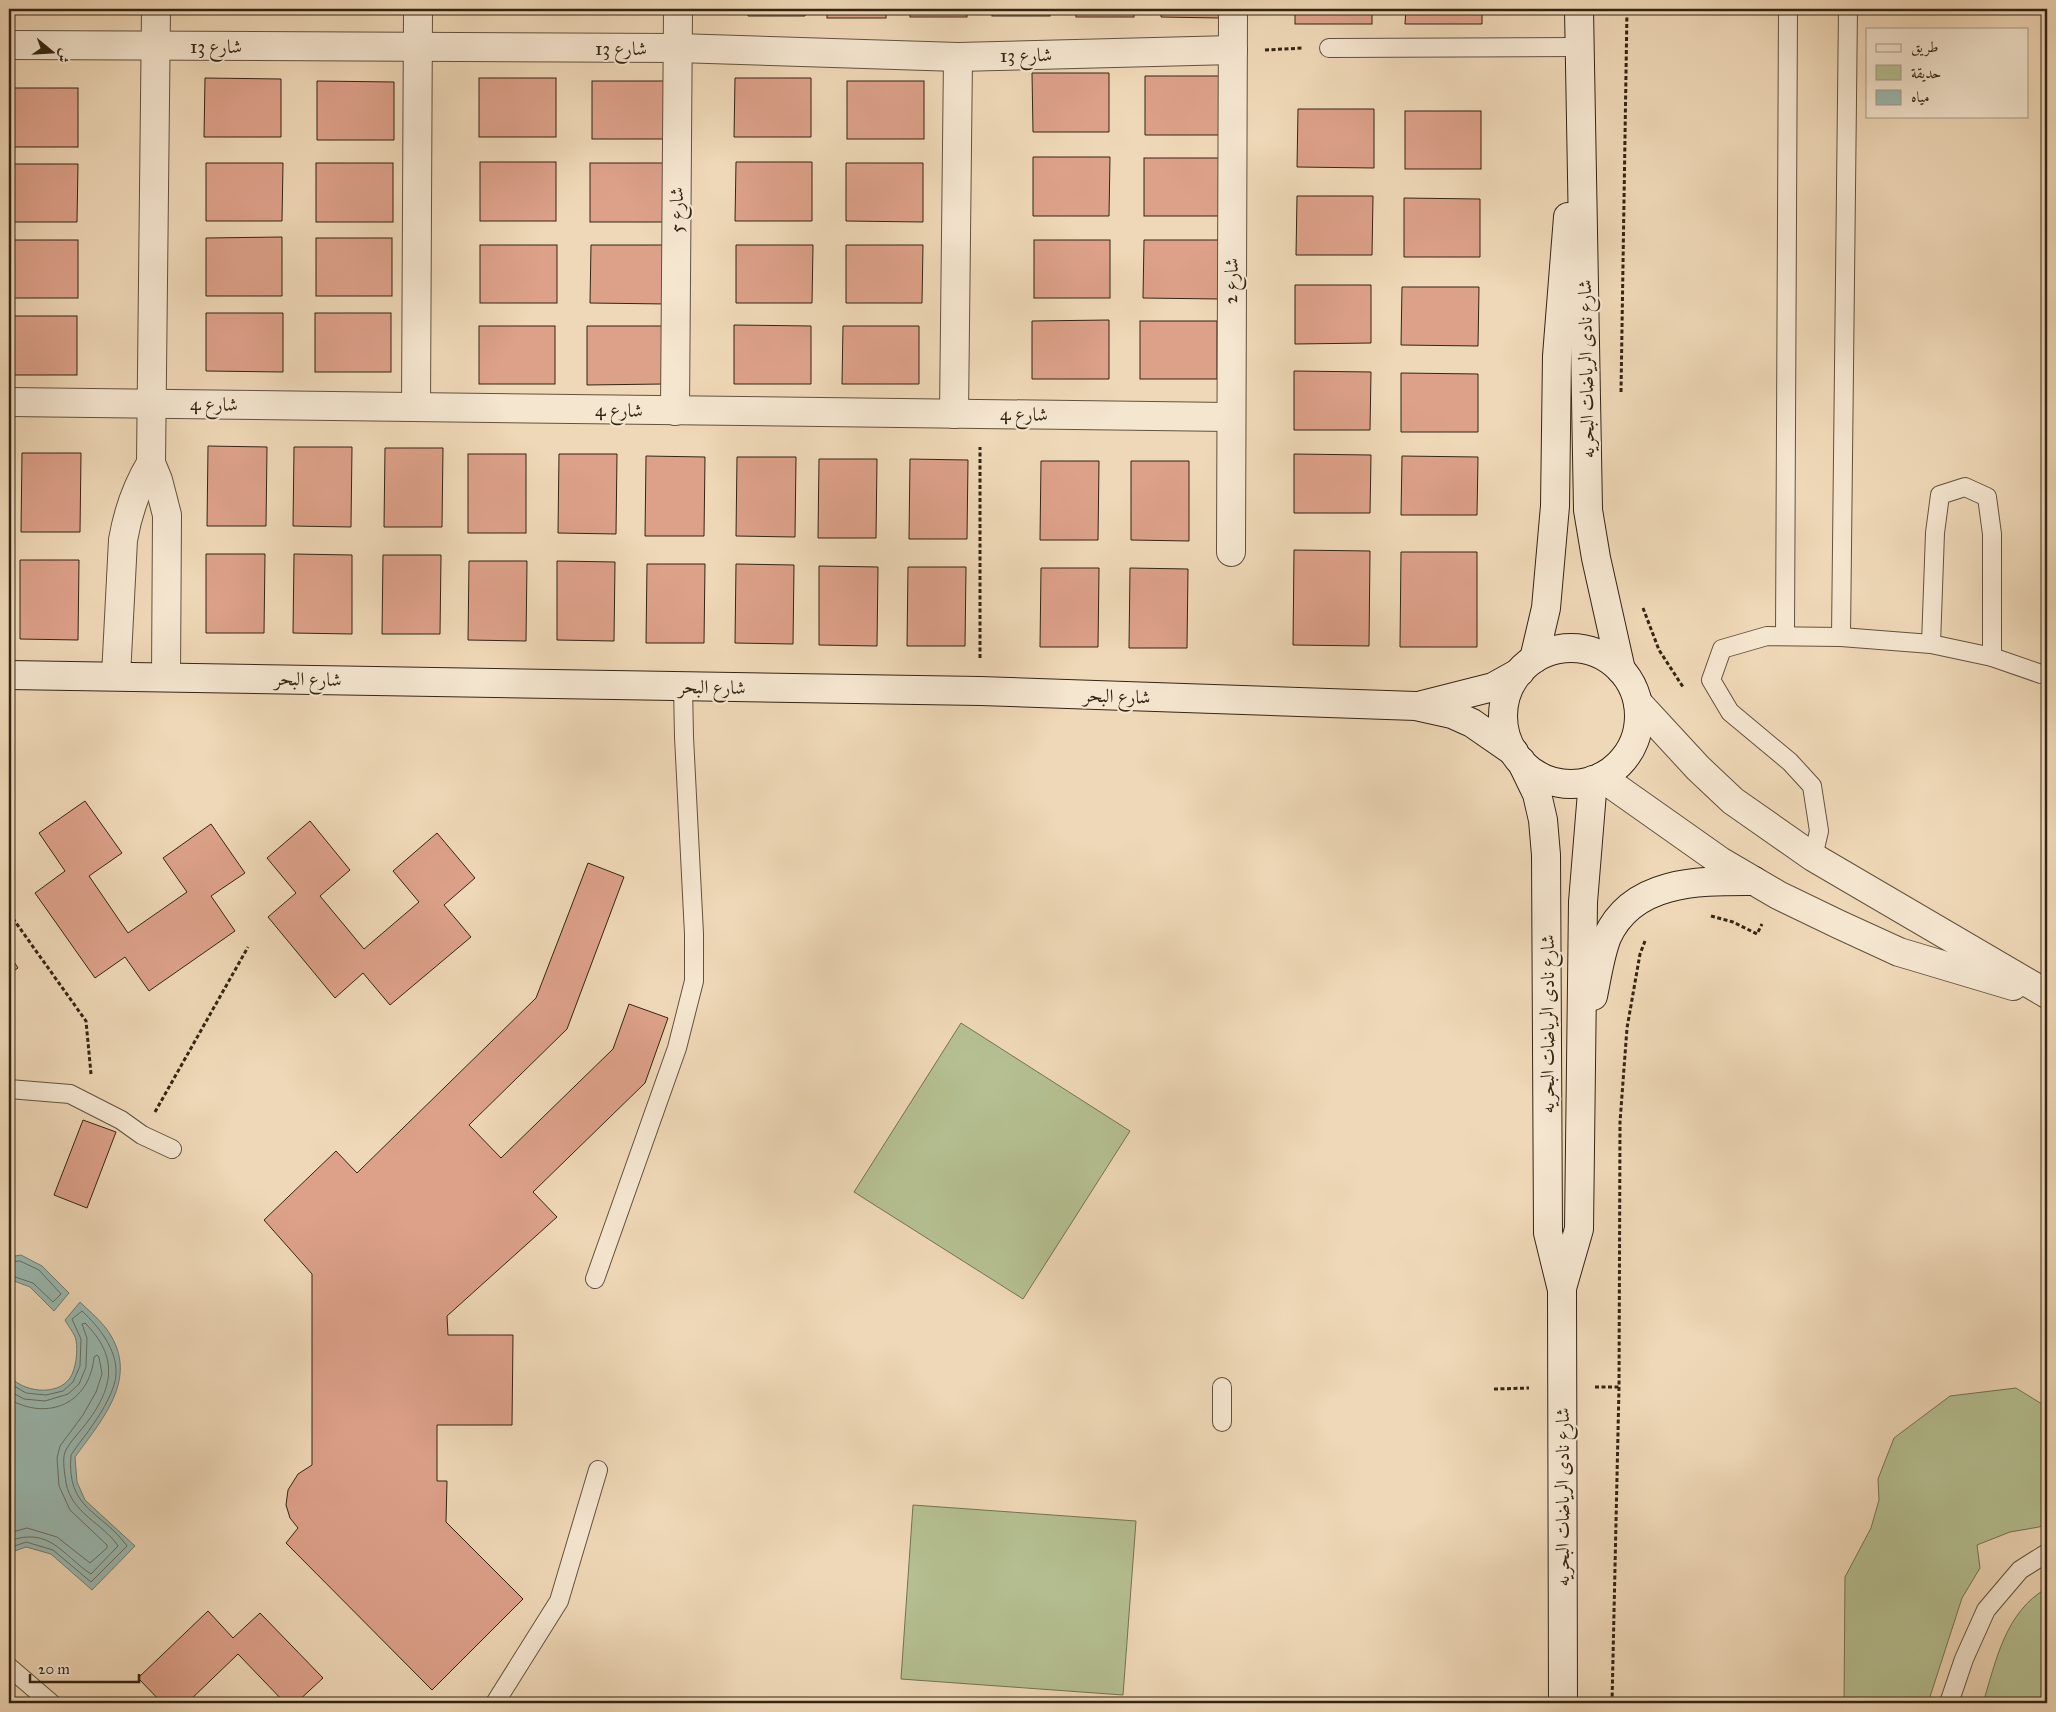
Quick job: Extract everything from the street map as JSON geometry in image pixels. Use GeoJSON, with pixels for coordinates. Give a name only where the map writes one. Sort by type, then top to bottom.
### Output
{"type":"FeatureCollection","features":[{"type":"Feature","properties":{"kind":"street"},"geometry":{"type":"LineString","coordinates":[[156,9],[151,463],[158,480],[167,515],[166,677]]}},
{"type":"Feature","properties":{"kind":"street"},"geometry":{"type":"LineString","coordinates":[[416,407],[418,9]]}},
{"type":"Feature","properties":{"kind":"street","name":"شارع 5"},"geometry":{"type":"LineString","coordinates":[[675,411],[678,9]]}},
{"type":"Feature","properties":{"kind":"street","name":"شارع 2"},"geometry":{"type":"LineString","coordinates":[[1230,552],[1233,9]]}},
{"type":"Feature","properties":{"kind":"street","name":"شارع نادى الرياضات البحريه"},"geometry":{"type":"LineString","coordinates":[[1579,9],[1587,358],[1588,510],[1596,558],[1621,670]]}},
{"type":"Feature","properties":{"kind":"street","name":"شارع 13"},"geometry":{"type":"LineString","coordinates":[[9,45],[677,48],[958,56],[1233,50]]}},
{"type":"Feature","properties":{"kind":"street"},"geometry":{"type":"LineString","coordinates":[[954,414],[958,56]]}},
{"type":"Feature","properties":{"kind":"street","name":"شارع نادى الرياضات البحريه"},"geometry":{"type":"LineString","coordinates":[[1527,665],[1546,608],[1556,506],[1557,356],[1579,56]]}},
{"type":"Feature","properties":{"kind":"street","name":"شارع 4"},"geometry":{"type":"LineString","coordinates":[[9,402],[152,402],[675,411],[1230,417]]}},
{"type":"Feature","properties":{"kind":"street"},"geometry":{"type":"LineString","coordinates":[[116,676],[123,540],[132,500],[151,463]]}},
{"type":"Feature","properties":{"kind":"street"},"geometry":{"type":"LineString","coordinates":[[1570,648],[1589,650],[1607,658],[1621,670],[1632,686],[1638,703],[1639,721],[1635,738],[1628,754],[1616,767],[1597,779],[1574,784],[1554,782],[1536,774],[1517,757],[1507,736],[1504,720],[1505,702],[1510,686],[1527,665],[1552,651],[1570,648]]}},
{"type":"Feature","properties":{"kind":"street","name":"شارع البحر"},"geometry":{"type":"LineString","coordinates":[[1416,706],[1493,687],[1527,665]]}},
{"type":"Feature","properties":{"kind":"street","name":"شارع البحر"},"geometry":{"type":"LineString","coordinates":[[9,675],[980,691],[1416,706],[1452,714],[1472,723],[1517,757]]}},
{"type":"Feature","properties":{"kind":"street"},"geometry":{"type":"LineString","coordinates":[[1638,703],[1698,768],[1733,801],[1813,857],[2047,995]]}},
{"type":"Feature","properties":{"kind":"street","name":"شارع نادى الرياضات البحريه"},"geometry":{"type":"LineString","coordinates":[[1517,757],[1537,794],[1543,820],[1546,855],[1548,1233],[1562,1290],[1563,1703]]}},
{"type":"Feature","properties":{"kind":"street"},"geometry":{"type":"LineString","coordinates":[[1597,779],[1720,861],[1754,881],[1838,924],[1899,952],[2047,995]]}},
{"type":"Feature","properties":{"kind":"street","name":"شارع نادى الرياضات البحريه"},"geometry":{"type":"LineString","coordinates":[[1562,1290],[1579,1229],[1583,902],[1597,779]]}},
{"type":"Feature","properties":{"kind":"street"},"geometry":{"type":"LineString","coordinates":[[1581,1069],[1597,972],[1608,937],[1624,912],[1647,895],[1674,886],[1703,881],[1754,881]]}},
{"type":"Feature","properties":{"kind":"lane"},"geometry":{"type":"LineString","coordinates":[[1785,636],[1788,9]]}},
{"type":"Feature","properties":{"kind":"lane"},"geometry":{"type":"LineString","coordinates":[[1841,637],[1848,9]]}},
{"type":"Feature","properties":{"kind":"lane"},"geometry":{"type":"LineString","coordinates":[[1329,48],[1579,56]]}},
{"type":"Feature","properties":{"kind":"lane"},"geometry":{"type":"LineString","coordinates":[[1931,644],[1935,533],[1940,495],[1965,487],[1987,497],[1992,534],[1992,657]]}},
{"type":"Feature","properties":{"kind":"lane"},"geometry":{"type":"LineString","coordinates":[[1813,857],[1819,831],[1812,786],[1790,762],[1730,712],[1712,680],[1722,648],[1767,636],[1841,637],[1931,644],[1992,657],[2047,675]]}},
{"type":"Feature","properties":{"kind":"lane"},"geometry":{"type":"LineString","coordinates":[[595,1279],[678,1048],[694,981],[694,934],[683,686]]}},
{"type":"Feature","properties":{"kind":"lane"},"geometry":{"type":"LineString","coordinates":[[9,1089],[70,1094],[94,1105],[142,1135],[172,1149]]}},
{"type":"Feature","properties":{"kind":"lane"},"geometry":{"type":"LineString","coordinates":[[1222,1387],[1222,1422]]}},
{"type":"Feature","properties":{"kind":"lane"},"geometry":{"type":"LineString","coordinates":[[495,1703],[559,1601],[598,1470]]}},
{"type":"Feature","properties":{"kind":"lane"},"geometry":{"type":"LineString","coordinates":[[1949,1703],[1964,1659],[1986,1610],[2020,1570],[2047,1553]]}},
{"type":"Feature","properties":{"kind":"lane"},"geometry":{"type":"LineString","coordinates":[[9,1667],[51,1703]]}},
{"type":"Feature","properties":{"kind":"path"},"geometry":{"type":"LineString","coordinates":[[1622,398],[1627,9]]}},
{"type":"Feature","properties":{"kind":"path"},"geometry":{"type":"LineString","coordinates":[[1233,50],[1329,48]]}},
{"type":"Feature","properties":{"kind":"path"},"geometry":{"type":"LineString","coordinates":[[980,414],[980,691]]}},
{"type":"Feature","properties":{"kind":"path"},"geometry":{"type":"LineString","coordinates":[[1641,604],[1659,650],[1686,691]]}},
{"type":"Feature","properties":{"kind":"path"},"geometry":{"type":"LineString","coordinates":[[9,912],[86,1021],[94,1105]]}},
{"type":"Feature","properties":{"kind":"path"},"geometry":{"type":"LineString","coordinates":[[1706,915],[1733,922],[1757,934]]}},
{"type":"Feature","properties":{"kind":"path"},"geometry":{"type":"LineString","coordinates":[[1612,1703],[1619,1397],[1620,1122],[1627,1028],[1640,954],[1650,935]]}},
{"type":"Feature","properties":{"kind":"path"},"geometry":{"type":"LineString","coordinates":[[142,1135],[248,947]]}},
{"type":"Feature","properties":{"kind":"green space"},"geometry":{"type":"Polygon","coordinates":[[[961,1023],[1130,1131],[1023,1299],[854,1192],[961,1023]]]}},
{"type":"Feature","properties":{"kind":"green space"},"geometry":{"type":"Polygon","coordinates":[[[2016,1388],[2045,1406],[2047,1412],[2047,1523],[2039,1527],[2010,1532],[1977,1545],[1980,1568],[1962,1598],[1928,1703],[1844,1703],[1845,1577],[1871,1528],[1879,1500],[1878,1479],[1894,1438],[1950,1396],[2016,1388]]]}},
{"type":"Feature","properties":{"kind":"green space"},"geometry":{"type":"Polygon","coordinates":[[[913,1505],[1136,1521],[1123,1695],[901,1679],[913,1505]]]}},
{"type":"Feature","properties":{"kind":"green space"},"geometry":{"type":"Polygon","coordinates":[[[2047,1588],[2047,1703],[1983,1703],[1998,1654],[2012,1624],[2021,1610],[2047,1588]]]}},
{"type":"Feature","properties":{"kind":"water"},"geometry":{"type":"Polygon","coordinates":[[[21,1255],[42,1266],[69,1293],[54,1311],[30,1287],[9,1279],[9,1257],[21,1255]]]}},
{"type":"Feature","properties":{"kind":"water"},"geometry":{"type":"Polygon","coordinates":[[[80,1302],[105,1327],[116,1345],[120,1362],[119,1379],[115,1395],[97,1427],[75,1457],[77,1482],[85,1500],[135,1546],[92,1590],[51,1554],[26,1547],[9,1553],[9,1375],[22,1385],[39,1390],[57,1388],[70,1378],[75,1365],[77,1344],[65,1320],[80,1302]]]}},
{"type":"Feature","properties":{"kind":"building"},"geometry":{"type":"Polygon","coordinates":[[[748,9],[806,9],[805,16],[748,16],[748,9]]]}},
{"type":"Feature","properties":{"kind":"building"},"geometry":{"type":"Polygon","coordinates":[[[827,9],[886,9],[886,18],[827,18],[827,9]]]}},
{"type":"Feature","properties":{"kind":"building"},"geometry":{"type":"Polygon","coordinates":[[[910,9],[967,9],[967,17],[910,17],[910,9]]]}},
{"type":"Feature","properties":{"kind":"building"},"geometry":{"type":"Polygon","coordinates":[[[992,9],[1050,9],[1050,16],[992,16],[992,9]]]}},
{"type":"Feature","properties":{"kind":"building"},"geometry":{"type":"Polygon","coordinates":[[[1076,9],[1134,9],[1134,17],[1076,17],[1076,9]]]}},
{"type":"Feature","properties":{"kind":"building"},"geometry":{"type":"Polygon","coordinates":[[[1161,9],[1219,9],[1219,18],[1161,17],[1161,9]]]}},
{"type":"Feature","properties":{"kind":"building"},"geometry":{"type":"Polygon","coordinates":[[[1295,9],[1372,9],[1372,24],[1295,24],[1295,9]]]}},
{"type":"Feature","properties":{"kind":"building"},"geometry":{"type":"Polygon","coordinates":[[[1406,9],[1482,9],[1482,24],[1405,24],[1406,9]]]}},
{"type":"Feature","properties":{"kind":"building"},"geometry":{"type":"Polygon","coordinates":[[[1032,73],[1109,73],[1109,132],[1033,132],[1032,73]]]}},
{"type":"Feature","properties":{"kind":"building"},"geometry":{"type":"Polygon","coordinates":[[[1145,76],[1222,76],[1221,135],[1145,135],[1145,76]]]}},
{"type":"Feature","properties":{"kind":"building"},"geometry":{"type":"Polygon","coordinates":[[[205,78],[281,79],[281,137],[204,137],[205,78]]]}},
{"type":"Feature","properties":{"kind":"building"},"geometry":{"type":"Polygon","coordinates":[[[479,78],[556,78],[556,137],[479,137],[479,78]]]}},
{"type":"Feature","properties":{"kind":"building"},"geometry":{"type":"Polygon","coordinates":[[[735,78],[811,78],[811,137],[734,137],[735,78]]]}},
{"type":"Feature","properties":{"kind":"building"},"geometry":{"type":"Polygon","coordinates":[[[317,81],[394,82],[394,140],[317,140],[317,81]]]}},
{"type":"Feature","properties":{"kind":"building"},"geometry":{"type":"Polygon","coordinates":[[[592,81],[668,81],[668,139],[592,139],[592,81]]]}},
{"type":"Feature","properties":{"kind":"building"},"geometry":{"type":"Polygon","coordinates":[[[847,81],[924,81],[924,139],[847,139],[847,81]]]}},
{"type":"Feature","properties":{"kind":"building"},"geometry":{"type":"Polygon","coordinates":[[[9,88],[78,88],[78,147],[9,147],[9,88]]]}},
{"type":"Feature","properties":{"kind":"building"},"geometry":{"type":"Polygon","coordinates":[[[1298,109],[1374,109],[1374,168],[1297,167],[1298,109]]]}},
{"type":"Feature","properties":{"kind":"building"},"geometry":{"type":"Polygon","coordinates":[[[1405,111],[1481,111],[1481,169],[1405,169],[1405,111]]]}},
{"type":"Feature","properties":{"kind":"building"},"geometry":{"type":"Polygon","coordinates":[[[1033,157],[1110,157],[1109,216],[1033,216],[1033,157]]]}},
{"type":"Feature","properties":{"kind":"building"},"geometry":{"type":"Polygon","coordinates":[[[1144,158],[1220,158],[1220,216],[1144,216],[1144,158]]]}},
{"type":"Feature","properties":{"kind":"building"},"geometry":{"type":"Polygon","coordinates":[[[480,162],[556,162],[556,221],[480,221],[480,162]]]}},
{"type":"Feature","properties":{"kind":"building"},"geometry":{"type":"Polygon","coordinates":[[[736,162],[812,162],[812,221],[735,221],[736,162]]]}},
{"type":"Feature","properties":{"kind":"building"},"geometry":{"type":"Polygon","coordinates":[[[206,163],[283,163],[282,221],[206,221],[206,163]]]}},
{"type":"Feature","properties":{"kind":"building"},"geometry":{"type":"Polygon","coordinates":[[[316,163],[393,163],[393,222],[316,222],[316,163]]]}},
{"type":"Feature","properties":{"kind":"building"},"geometry":{"type":"Polygon","coordinates":[[[590,163],[667,163],[667,222],[590,222],[590,163]]]}},
{"type":"Feature","properties":{"kind":"building"},"geometry":{"type":"Polygon","coordinates":[[[846,163],[923,163],[923,222],[846,221],[846,163]]]}},
{"type":"Feature","properties":{"kind":"building"},"geometry":{"type":"Polygon","coordinates":[[[9,164],[78,164],[77,222],[9,222],[9,164]]]}},
{"type":"Feature","properties":{"kind":"building"},"geometry":{"type":"Polygon","coordinates":[[[1297,196],[1373,196],[1372,255],[1296,255],[1297,196]]]}},
{"type":"Feature","properties":{"kind":"building"},"geometry":{"type":"Polygon","coordinates":[[[1404,198],[1480,199],[1480,257],[1404,257],[1404,198]]]}},
{"type":"Feature","properties":{"kind":"building"},"geometry":{"type":"Polygon","coordinates":[[[282,237],[282,296],[206,296],[206,238],[282,237]]]}},
{"type":"Feature","properties":{"kind":"building"},"geometry":{"type":"Polygon","coordinates":[[[316,238],[392,238],[392,296],[316,296],[316,238]]]}},
{"type":"Feature","properties":{"kind":"building"},"geometry":{"type":"Polygon","coordinates":[[[9,240],[78,240],[78,298],[9,298],[9,240]]]}},
{"type":"Feature","properties":{"kind":"building"},"geometry":{"type":"Polygon","coordinates":[[[1034,240],[1110,240],[1110,298],[1034,298],[1034,240]]]}},
{"type":"Feature","properties":{"kind":"building"},"geometry":{"type":"Polygon","coordinates":[[[1144,240],[1220,240],[1220,299],[1143,298],[1144,240]]]}},
{"type":"Feature","properties":{"kind":"building"},"geometry":{"type":"Polygon","coordinates":[[[480,245],[557,245],[557,303],[480,303],[480,245]]]}},
{"type":"Feature","properties":{"kind":"building"},"geometry":{"type":"Polygon","coordinates":[[[591,245],[667,245],[667,304],[590,303],[591,245]]]}},
{"type":"Feature","properties":{"kind":"building"},"geometry":{"type":"Polygon","coordinates":[[[736,245],[813,245],[812,303],[736,303],[736,245]]]}},
{"type":"Feature","properties":{"kind":"building"},"geometry":{"type":"Polygon","coordinates":[[[846,245],[923,245],[922,303],[846,303],[846,245]]]}},
{"type":"Feature","properties":{"kind":"building"},"geometry":{"type":"Polygon","coordinates":[[[1295,285],[1371,285],[1371,343],[1295,344],[1295,285]]]}},
{"type":"Feature","properties":{"kind":"building"},"geometry":{"type":"Polygon","coordinates":[[[1402,287],[1479,287],[1478,346],[1401,345],[1402,287]]]}},
{"type":"Feature","properties":{"kind":"building"},"geometry":{"type":"Polygon","coordinates":[[[206,313],[283,313],[283,372],[206,371],[206,313]]]}},
{"type":"Feature","properties":{"kind":"building"},"geometry":{"type":"Polygon","coordinates":[[[315,313],[391,313],[391,372],[315,372],[315,313]]]}},
{"type":"Feature","properties":{"kind":"building"},"geometry":{"type":"Polygon","coordinates":[[[9,316],[77,316],[77,375],[9,375],[9,316]]]}},
{"type":"Feature","properties":{"kind":"building"},"geometry":{"type":"Polygon","coordinates":[[[1109,320],[1109,379],[1032,379],[1032,321],[1109,320]]]}},
{"type":"Feature","properties":{"kind":"building"},"geometry":{"type":"Polygon","coordinates":[[[1140,321],[1217,321],[1217,379],[1140,379],[1140,321]]]}},
{"type":"Feature","properties":{"kind":"building"},"geometry":{"type":"Polygon","coordinates":[[[734,325],[811,326],[811,384],[734,384],[734,325]]]}},
{"type":"Feature","properties":{"kind":"building"},"geometry":{"type":"Polygon","coordinates":[[[479,326],[555,326],[555,384],[479,384],[479,326]]]}},
{"type":"Feature","properties":{"kind":"building"},"geometry":{"type":"Polygon","coordinates":[[[587,326],[664,326],[663,384],[587,385],[587,326]]]}},
{"type":"Feature","properties":{"kind":"building"},"geometry":{"type":"Polygon","coordinates":[[[843,326],[919,326],[919,384],[842,384],[843,326]]]}},
{"type":"Feature","properties":{"kind":"building"},"geometry":{"type":"Polygon","coordinates":[[[1294,371],[1371,372],[1370,430],[1294,430],[1294,371]]]}},
{"type":"Feature","properties":{"kind":"building"},"geometry":{"type":"Polygon","coordinates":[[[1401,373],[1478,374],[1478,432],[1401,432],[1401,373]]]}},
{"type":"Feature","properties":{"kind":"building"},"geometry":{"type":"Polygon","coordinates":[[[208,446],[267,447],[266,526],[207,526],[208,446]]]}},
{"type":"Feature","properties":{"kind":"building"},"geometry":{"type":"Polygon","coordinates":[[[294,447],[352,447],[351,527],[293,526],[294,447]]]}},
{"type":"Feature","properties":{"kind":"building"},"geometry":{"type":"Polygon","coordinates":[[[385,448],[443,448],[442,527],[384,527],[385,448]]]}},
{"type":"Feature","properties":{"kind":"building"},"geometry":{"type":"Polygon","coordinates":[[[22,453],[81,453],[80,532],[21,532],[22,453]]]}},
{"type":"Feature","properties":{"kind":"building"},"geometry":{"type":"Polygon","coordinates":[[[468,454],[526,454],[526,533],[468,533],[468,454]]]}},
{"type":"Feature","properties":{"kind":"building"},"geometry":{"type":"Polygon","coordinates":[[[559,454],[617,454],[616,534],[558,533],[559,454]]]}},
{"type":"Feature","properties":{"kind":"building"},"geometry":{"type":"Polygon","coordinates":[[[1294,454],[1371,455],[1370,513],[1294,513],[1294,454]]]}},
{"type":"Feature","properties":{"kind":"building"},"geometry":{"type":"Polygon","coordinates":[[[646,456],[705,457],[704,536],[645,536],[646,456]]]}},
{"type":"Feature","properties":{"kind":"building"},"geometry":{"type":"Polygon","coordinates":[[[1402,456],[1478,457],[1477,515],[1401,515],[1402,456]]]}},
{"type":"Feature","properties":{"kind":"building"},"geometry":{"type":"Polygon","coordinates":[[[737,457],[796,457],[795,537],[736,536],[737,457]]]}},
{"type":"Feature","properties":{"kind":"building"},"geometry":{"type":"Polygon","coordinates":[[[819,459],[877,459],[876,538],[818,538],[819,459]]]}},
{"type":"Feature","properties":{"kind":"building"},"geometry":{"type":"Polygon","coordinates":[[[910,459],[968,460],[967,539],[909,539],[910,459]]]}},
{"type":"Feature","properties":{"kind":"building"},"geometry":{"type":"Polygon","coordinates":[[[1041,461],[1099,461],[1098,540],[1040,540],[1041,461]]]}},
{"type":"Feature","properties":{"kind":"building"},"geometry":{"type":"Polygon","coordinates":[[[1131,461],[1189,461],[1189,541],[1131,540],[1131,461]]]}},
{"type":"Feature","properties":{"kind":"building"},"geometry":{"type":"Polygon","coordinates":[[[1294,550],[1370,551],[1369,646],[1293,645],[1294,550]]]}},
{"type":"Feature","properties":{"kind":"building"},"geometry":{"type":"Polygon","coordinates":[[[1401,552],[1477,552],[1477,647],[1400,647],[1401,552]]]}},
{"type":"Feature","properties":{"kind":"building"},"geometry":{"type":"Polygon","coordinates":[[[206,554],[265,554],[264,633],[206,633],[206,554]]]}},
{"type":"Feature","properties":{"kind":"building"},"geometry":{"type":"Polygon","coordinates":[[[294,554],[352,555],[352,634],[293,633],[294,554]]]}},
{"type":"Feature","properties":{"kind":"building"},"geometry":{"type":"Polygon","coordinates":[[[383,555],[441,555],[440,634],[382,634],[383,555]]]}},
{"type":"Feature","properties":{"kind":"building"},"geometry":{"type":"Polygon","coordinates":[[[20,560],[79,560],[78,640],[20,639],[20,560]]]}},
{"type":"Feature","properties":{"kind":"building"},"geometry":{"type":"Polygon","coordinates":[[[469,561],[527,561],[526,641],[468,640],[469,561]]]}},
{"type":"Feature","properties":{"kind":"building"},"geometry":{"type":"Polygon","coordinates":[[[557,561],[615,562],[614,641],[557,640],[557,561]]]}},
{"type":"Feature","properties":{"kind":"building"},"geometry":{"type":"Polygon","coordinates":[[[647,564],[705,564],[704,643],[646,643],[647,564]]]}},
{"type":"Feature","properties":{"kind":"building"},"geometry":{"type":"Polygon","coordinates":[[[736,564],[794,565],[793,644],[735,643],[736,564]]]}},
{"type":"Feature","properties":{"kind":"building"},"geometry":{"type":"Polygon","coordinates":[[[819,566],[878,567],[877,646],[819,645],[819,566]]]}},
{"type":"Feature","properties":{"kind":"building"},"geometry":{"type":"Polygon","coordinates":[[[908,567],[966,567],[965,646],[907,646],[908,567]]]}},
{"type":"Feature","properties":{"kind":"building"},"geometry":{"type":"Polygon","coordinates":[[[1041,568],[1099,568],[1098,647],[1040,647],[1041,568]]]}},
{"type":"Feature","properties":{"kind":"building"},"geometry":{"type":"Polygon","coordinates":[[[1130,568],[1188,569],[1187,648],[1129,648],[1130,568]]]}},
{"type":"Feature","properties":{"kind":"building"},"geometry":{"type":"Polygon","coordinates":[[[85,801],[122,853],[89,876],[128,933],[187,892],[163,858],[211,824],[245,873],[211,896],[235,931],[149,991],[125,957],[95,978],[35,893],[65,871],[39,833],[85,801]]]}},
{"type":"Feature","properties":{"kind":"building"},"geometry":{"type":"Polygon","coordinates":[[[310,821],[350,870],[320,896],[364,949],[419,902],[393,871],[437,833],[475,878],[444,905],[471,937],[390,1005],[363,973],[335,998],[268,917],[296,893],[267,858],[310,821]]]}},
{"type":"Feature","properties":{"kind":"building"},"geometry":{"type":"Polygon","coordinates":[[[588,863],[624,877],[567,1029],[469,1125],[501,1158],[613,1049],[629,1004],[668,1018],[645,1083],[533,1192],[557,1217],[447,1316],[448,1335],[513,1335],[512,1425],[437,1425],[437,1481],[447,1481],[446,1522],[523,1599],[432,1690],[286,1543],[298,1528],[290,1518],[286,1505],[288,1490],[298,1474],[312,1465],[312,1274],[264,1220],[336,1151],[357,1173],[536,998],[588,863]]]}},
{"type":"Feature","properties":{"kind":"building"},"geometry":{"type":"Polygon","coordinates":[[[9,954],[18,968],[9,974],[9,954]]]}},
{"type":"Feature","properties":{"kind":"building"},"geometry":{"type":"Polygon","coordinates":[[[83,1120],[116,1132],[87,1208],[54,1195],[83,1120]]]}},
{"type":"Feature","properties":{"kind":"building"},"geometry":{"type":"Polygon","coordinates":[[[208,1611],[233,1638],[260,1613],[323,1678],[296,1703],[285,1703],[238,1654],[187,1703],[162,1703],[138,1678],[208,1611]]]}}]}
